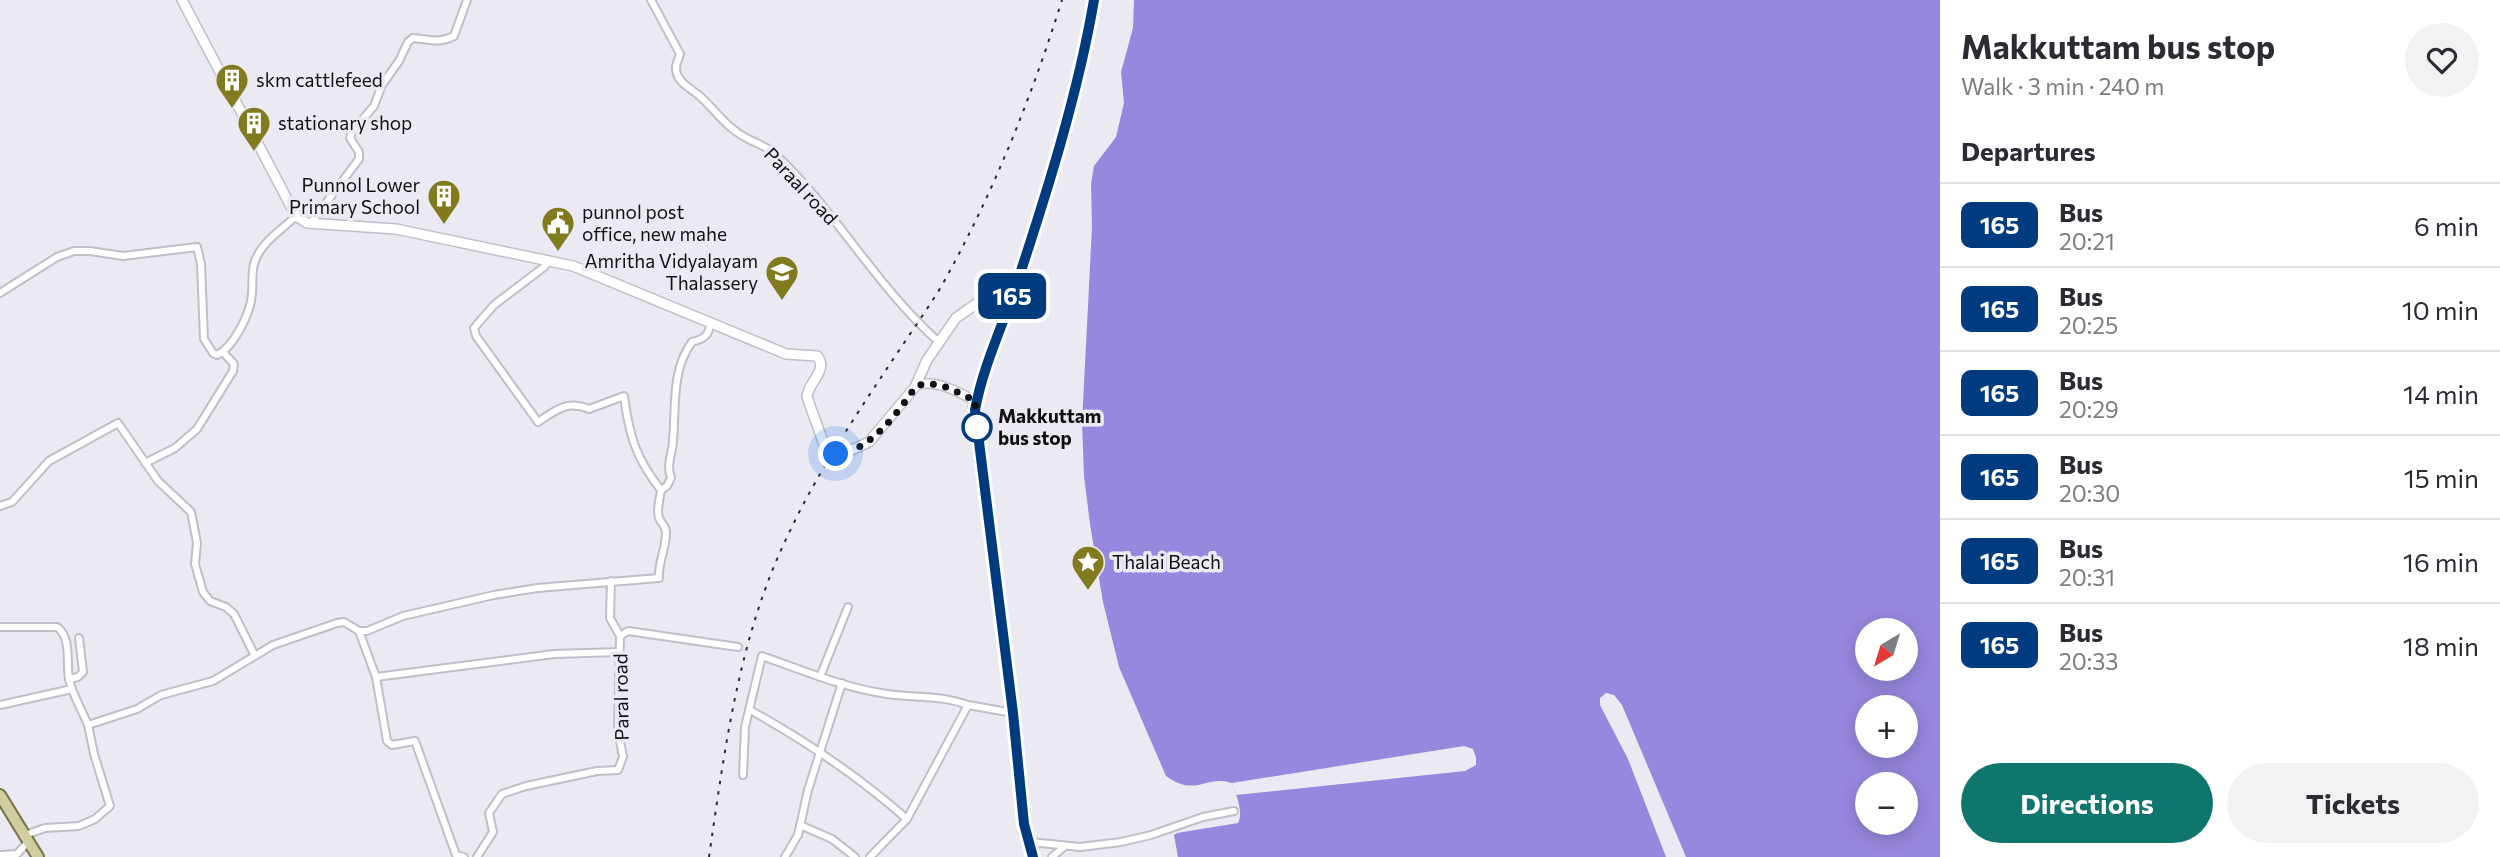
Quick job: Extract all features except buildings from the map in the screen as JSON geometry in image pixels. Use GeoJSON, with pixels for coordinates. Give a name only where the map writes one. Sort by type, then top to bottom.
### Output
{"type":"FeatureCollection","features":[{"type":"Feature","properties":{"kind":"main road"},"geometry":{"type":"LineString","coordinates":[[182,0],[296,216],[311,223],[396,229],[573,266],[786,354],[817,356],[821,366],[807,391],[807,397],[823,445],[826,450],[836,454],[845,453],[869,442],[916,386],[927,360],[957,318],[983,298],[993,295],[1010,302]]}},
{"type":"Feature","properties":{"kind":"main road"},"geometry":{"type":"LineString","coordinates":[[1033,857],[1024,824],[1013,713],[976,423],[976,401],[1043,198],[1086,43],[1094,0]]}},
{"type":"Feature","properties":{"kind":"main road"},"geometry":{"type":"LineString","coordinates":[[0,795],[38,857]]}},
{"type":"Feature","properties":{"kind":"street"},"geometry":{"type":"LineString","coordinates":[[311,223],[359,159],[359,152],[350,138],[352,132],[374,106],[382,85],[399,61],[408,42],[412,38],[432,41],[446,40],[454,36],[467,0]]}},
{"type":"Feature","properties":{"kind":"street","name":"Paraal road"},"geometry":{"type":"LineString","coordinates":[[651,0],[680,54],[676,68],[679,79],[706,101],[733,129],[763,144],[800,178],[866,258],[898,302],[940,343]]}},
{"type":"Feature","properties":{"kind":"street"},"geometry":{"type":"LineString","coordinates":[[0,293],[57,257],[74,251],[123,256],[197,247],[201,264],[204,339],[217,355],[223,352],[247,314],[254,263],[260,250],[296,216]]}},
{"type":"Feature","properties":{"kind":"street"},"geometry":{"type":"LineString","coordinates":[[88,725],[137,709],[161,695],[213,681],[254,654],[337,623],[367,631],[403,616],[494,595],[659,578],[658,564],[666,540],[666,528],[659,519],[658,509],[661,490],[636,453],[624,396],[589,409],[580,405],[558,408],[538,422],[480,342],[474,328],[494,305],[549,261]]}},
{"type":"Feature","properties":{"kind":"street"},"geometry":{"type":"LineString","coordinates":[[661,490],[671,478],[667,468],[672,449],[673,411],[681,362],[692,342],[705,337],[710,330],[710,322]]}},
{"type":"Feature","properties":{"kind":"street"},"geometry":{"type":"LineString","coordinates":[[145,463],[175,448],[197,429],[233,371],[234,364],[223,352]]}},
{"type":"Feature","properties":{"kind":"street"},"geometry":{"type":"LineString","coordinates":[[916,386],[927,382],[944,386],[976,401]]}},
{"type":"Feature","properties":{"kind":"street"},"geometry":{"type":"LineString","coordinates":[[0,506],[12,502],[49,461],[118,423],[158,481],[191,512],[197,543],[195,564],[203,592],[210,601],[226,607],[234,614],[254,654]]}},
{"type":"Feature","properties":{"kind":"street"},"geometry":{"type":"LineString","coordinates":[[611,581],[610,618],[620,636]]}},
{"type":"Feature","properties":{"kind":"street"},"geometry":{"type":"LineString","coordinates":[[820,677],[848,607]]}},
{"type":"Feature","properties":{"kind":"street"},"geometry":{"type":"LineString","coordinates":[[0,627],[57,627],[63,631],[69,679],[88,725],[110,806],[95,819],[79,827],[46,828],[27,838],[17,854],[0,855]]}},
{"type":"Feature","properties":{"kind":"street"},"geometry":{"type":"LineString","coordinates":[[359,631],[376,677],[387,740],[392,745],[415,741],[456,855],[464,857]]}},
{"type":"Feature","properties":{"kind":"street","name":"Paral road"},"geometry":{"type":"LineString","coordinates":[[477,857],[494,832],[489,813],[502,794],[574,775],[613,771],[621,766],[623,757],[618,730],[620,636],[628,631],[738,647]]}},
{"type":"Feature","properties":{"kind":"street"},"geometry":{"type":"LineString","coordinates":[[69,679],[78,677],[83,672],[79,638]]}},
{"type":"Feature","properties":{"kind":"street"},"geometry":{"type":"LineString","coordinates":[[376,677],[554,654],[620,652]]}},
{"type":"Feature","properties":{"kind":"street"},"geometry":{"type":"LineString","coordinates":[[743,775],[746,727],[762,656],[820,677],[886,694],[949,698],[968,705],[1013,713]]}},
{"type":"Feature","properties":{"kind":"street"},"geometry":{"type":"LineString","coordinates":[[785,857],[798,835],[808,790],[842,683]]}},
{"type":"Feature","properties":{"kind":"street"},"geometry":{"type":"LineString","coordinates":[[0,705],[72,689]]}},
{"type":"Feature","properties":{"kind":"street"},"geometry":{"type":"LineString","coordinates":[[870,857],[907,819],[968,705]]}},
{"type":"Feature","properties":{"kind":"street"},"geometry":{"type":"LineString","coordinates":[[750,710],[869,786],[907,819]]}},
{"type":"Feature","properties":{"kind":"street"},"geometry":{"type":"LineString","coordinates":[[1030,842],[1080,847],[1121,842],[1152,835],[1203,817],[1234,811]]}},
{"type":"Feature","properties":{"kind":"street"},"geometry":{"type":"LineString","coordinates":[[800,825],[832,839],[855,857]]}},
{"type":"Feature","properties":{"kind":"street"},"geometry":{"type":"LineString","coordinates":[[1052,857],[1065,846]]}},
{"type":"Feature","properties":{"kind":"street"},"geometry":{"type":"LineString","coordinates":[[1080,847],[1080,857]]}},
{"type":"Feature","properties":{"kind":"shaded area"},"geometry":{"type":"Polygon","coordinates":[[[1134,0],[1940,0],[1940,857],[1178,857],[1174,835],[1238,823],[1239,803],[1232,783],[1215,781],[1193,786],[1176,782],[1166,776],[1119,667],[1103,602],[1084,476],[1082,423],[1092,227],[1091,184],[1094,166],[1116,137],[1124,103],[1121,72],[1133,28],[1134,0]]]}},
{"type":"Feature","properties":{"kind":"pier"},"geometry":{"type":"Polygon","coordinates":[[[1606,693],[1614,695],[1622,705],[1686,857],[1666,857],[1628,759],[1600,705],[1600,698],[1606,693]]]}},
{"type":"Feature","properties":{"kind":"pier"},"geometry":{"type":"Polygon","coordinates":[[[1464,746],[1473,749],[1476,758],[1476,765],[1465,771],[1236,795],[1232,783],[1464,746]]]}},
{"type":"Feature","properties":{"kind":"railway"},"geometry":{"type":"LineString","coordinates":[[709,857],[736,693],[757,612],[771,573],[800,511],[827,463],[936,295],[960,253],[1009,146],[1062,0]]}},
{"type":"Feature","properties":{"kind":"bus line","name":"165"},"geometry":{"type":"LineString","coordinates":[[1033,857],[1024,824],[1013,713],[975,410],[979,386],[1016,287],[1040,211],[1086,43],[1094,0]]}},
{"type":"Feature","properties":{"kind":"place","name":"skm cattlefeed"},"geometry":{"type":"Point","coordinates":[232,110]}},
{"type":"Feature","properties":{"kind":"place","name":"stationary shop"},"geometry":{"type":"Point","coordinates":[254,153]}},
{"type":"Feature","properties":{"kind":"place","name":"Punnol Lower Primary School"},"geometry":{"type":"Point","coordinates":[444,226]}},
{"type":"Feature","properties":{"kind":"place","name":"punnol post office, new mahe"},"geometry":{"type":"Point","coordinates":[558,253]}},
{"type":"Feature","properties":{"kind":"place","name":"Amritha Vidyalayam Thalassery"},"geometry":{"type":"Point","coordinates":[782,302]}},
{"type":"Feature","properties":{"kind":"place","name":"Makkuttam bus stop"},"geometry":{"type":"Point","coordinates":[977,427]}},
{"type":"Feature","properties":{"kind":"place","name":"Thalai Beach"},"geometry":{"type":"Point","coordinates":[1088,592]}},
{"type":"Feature","properties":{"kind":"route"},"geometry":{"type":"LineString","coordinates":[[836,454],[845,453],[869,442],[915,387],[927,382],[944,386],[976,401],[978,437],[977,427]]}}]}
